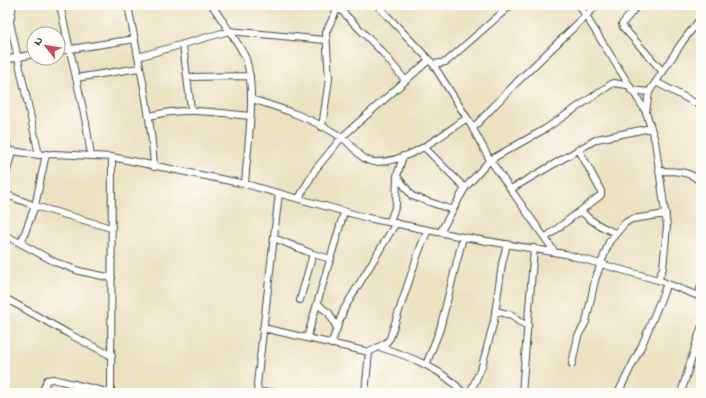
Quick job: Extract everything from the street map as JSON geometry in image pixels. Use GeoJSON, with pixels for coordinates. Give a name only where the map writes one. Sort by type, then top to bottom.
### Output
{"type":"FeatureCollection","features":[{"type":"Feature","properties":{"kind":"street"},"geometry":{"type":"LineString","coordinates":[[6,5],[10,15]]}},
{"type":"Feature","properties":{"kind":"street"},"geometry":{"type":"LineString","coordinates":[[13,5],[10,15],[10,22],[16,57],[42,155],[35,206],[21,243]]}},
{"type":"Feature","properties":{"kind":"street"},"geometry":{"type":"LineString","coordinates":[[60,5],[86,123],[91,156]]}},
{"type":"Feature","properties":{"kind":"street"},"geometry":{"type":"LineString","coordinates":[[128,5],[149,116],[154,167]]}},
{"type":"Feature","properties":{"kind":"street"},"geometry":{"type":"LineString","coordinates":[[212,5],[246,58],[250,76],[251,99],[245,184]]}},
{"type":"Feature","properties":{"kind":"street"},"geometry":{"type":"LineString","coordinates":[[378,5],[431,62],[467,118],[490,160],[554,251]]}},
{"type":"Feature","properties":{"kind":"street"},"geometry":{"type":"LineString","coordinates":[[299,198],[315,170],[342,137],[405,80],[431,62],[446,62],[511,5]]}},
{"type":"Feature","properties":{"kind":"street"},"geometry":{"type":"LineString","coordinates":[[579,5],[629,88],[646,112],[651,128],[660,171],[667,226],[663,268],[658,280]]}},
{"type":"Feature","properties":{"kind":"street"},"geometry":{"type":"LineString","coordinates":[[473,128],[516,83],[597,5]]}},
{"type":"Feature","properties":{"kind":"street"},"geometry":{"type":"LineString","coordinates":[[638,5],[622,24],[622,28],[663,72]]}},
{"type":"Feature","properties":{"kind":"street"},"geometry":{"type":"LineString","coordinates":[[322,127],[329,79],[329,60],[325,40],[326,32],[339,6],[383,53],[405,80]]}},
{"type":"Feature","properties":{"kind":"street"},"geometry":{"type":"LineString","coordinates":[[646,112],[649,92],[683,41],[701,18]]}},
{"type":"Feature","properties":{"kind":"street"},"geometry":{"type":"LineString","coordinates":[[138,58],[229,31],[325,40]]}},
{"type":"Feature","properties":{"kind":"street"},"geometry":{"type":"LineString","coordinates":[[66,49],[135,39]]}},
{"type":"Feature","properties":{"kind":"street"},"geometry":{"type":"LineString","coordinates":[[183,45],[191,109]]}},
{"type":"Feature","properties":{"kind":"street"},"geometry":{"type":"LineString","coordinates":[[5,60],[26,55]]}},
{"type":"Feature","properties":{"kind":"street"},"geometry":{"type":"LineString","coordinates":[[76,78],[139,68]]}},
{"type":"Feature","properties":{"kind":"street"},"geometry":{"type":"LineString","coordinates":[[188,77],[250,76]]}},
{"type":"Feature","properties":{"kind":"street"},"geometry":{"type":"LineString","coordinates":[[656,82],[701,106]]}},
{"type":"Feature","properties":{"kind":"street"},"geometry":{"type":"LineString","coordinates":[[441,231],[465,188],[490,160],[538,133],[613,83],[649,92]]}},
{"type":"Feature","properties":{"kind":"street"},"geometry":{"type":"LineString","coordinates":[[251,99],[276,107],[342,137],[361,156],[373,162],[403,156],[424,147],[467,118]]}},
{"type":"Feature","properties":{"kind":"street"},"geometry":{"type":"LineString","coordinates":[[149,116],[191,109],[249,116]]}},
{"type":"Feature","properties":{"kind":"street"},"geometry":{"type":"LineString","coordinates":[[511,189],[604,136],[651,128]]}},
{"type":"Feature","properties":{"kind":"street"},"geometry":{"type":"LineString","coordinates":[[5,135],[8,150],[5,180]]}},
{"type":"Feature","properties":{"kind":"street"},"geometry":{"type":"LineString","coordinates":[[424,147],[465,188]]}},
{"type":"Feature","properties":{"kind":"street"},"geometry":{"type":"LineString","coordinates":[[8,150],[42,155],[112,157],[154,167],[245,184],[299,198],[344,212],[428,230],[554,251],[658,280],[700,296],[701,286]]}},
{"type":"Feature","properties":{"kind":"street"},"geometry":{"type":"LineString","coordinates":[[545,238],[601,195],[601,191],[579,150]]}},
{"type":"Feature","properties":{"kind":"street"},"geometry":{"type":"LineString","coordinates":[[331,344],[344,309],[393,222],[396,205],[397,176],[403,156]]}},
{"type":"Feature","properties":{"kind":"street"},"geometry":{"type":"LineString","coordinates":[[42,393],[47,380],[53,379],[111,393],[112,157]]}},
{"type":"Feature","properties":{"kind":"street"},"geometry":{"type":"LineString","coordinates":[[660,171],[676,171],[691,175],[696,177],[701,184]]}},
{"type":"Feature","properties":{"kind":"street"},"geometry":{"type":"LineString","coordinates":[[397,176],[412,196],[453,210]]}},
{"type":"Feature","properties":{"kind":"street"},"geometry":{"type":"LineString","coordinates":[[280,193],[263,328],[257,384],[258,393],[315,393]]}},
{"type":"Feature","properties":{"kind":"street"},"geometry":{"type":"LineString","coordinates":[[5,194],[35,206],[111,228]]}},
{"type":"Feature","properties":{"kind":"street"},"geometry":{"type":"LineString","coordinates":[[581,211],[598,225],[615,233]]}},
{"type":"Feature","properties":{"kind":"street"},"geometry":{"type":"LineString","coordinates":[[307,338],[344,212]]}},
{"type":"Feature","properties":{"kind":"street"},"geometry":{"type":"LineString","coordinates":[[572,364],[578,336],[586,322],[594,280],[609,242],[625,222],[632,219],[666,214]]}},
{"type":"Feature","properties":{"kind":"street"},"geometry":{"type":"LineString","coordinates":[[263,328],[369,352],[380,347],[390,338],[419,251],[428,230]]}},
{"type":"Feature","properties":{"kind":"street"},"geometry":{"type":"LineString","coordinates":[[5,235],[61,264],[78,271],[112,278]]}},
{"type":"Feature","properties":{"kind":"street"},"geometry":{"type":"LineString","coordinates":[[426,365],[440,329],[463,237]]}},
{"type":"Feature","properties":{"kind":"street"},"geometry":{"type":"LineString","coordinates":[[274,238],[313,254],[331,259]]}},
{"type":"Feature","properties":{"kind":"street"},"geometry":{"type":"LineString","coordinates":[[470,393],[482,366],[494,321],[502,264],[507,244]]}},
{"type":"Feature","properties":{"kind":"street"},"geometry":{"type":"LineString","coordinates":[[522,393],[534,248]]}},
{"type":"Feature","properties":{"kind":"street"},"geometry":{"type":"LineString","coordinates":[[300,300],[313,254]]}},
{"type":"Feature","properties":{"kind":"street"},"geometry":{"type":"LineString","coordinates":[[618,393],[642,345],[667,284]]}},
{"type":"Feature","properties":{"kind":"street"},"geometry":{"type":"LineString","coordinates":[[5,298],[112,356]]}},
{"type":"Feature","properties":{"kind":"street"},"geometry":{"type":"LineString","coordinates":[[318,303],[329,313],[337,328]]}},
{"type":"Feature","properties":{"kind":"street"},"geometry":{"type":"LineString","coordinates":[[495,311],[512,315],[518,321],[528,326]]}},
{"type":"Feature","properties":{"kind":"street"},"geometry":{"type":"LineString","coordinates":[[681,393],[701,328]]}},
{"type":"Feature","properties":{"kind":"street"},"geometry":{"type":"LineString","coordinates":[[380,347],[426,365],[457,386],[463,393]]}},
{"type":"Feature","properties":{"kind":"street"},"geometry":{"type":"LineString","coordinates":[[369,352],[365,392],[372,393]]}},
{"type":"Feature","properties":{"kind":"street"},"geometry":{"type":"LineString","coordinates":[[74,384],[74,393]]}}]}
